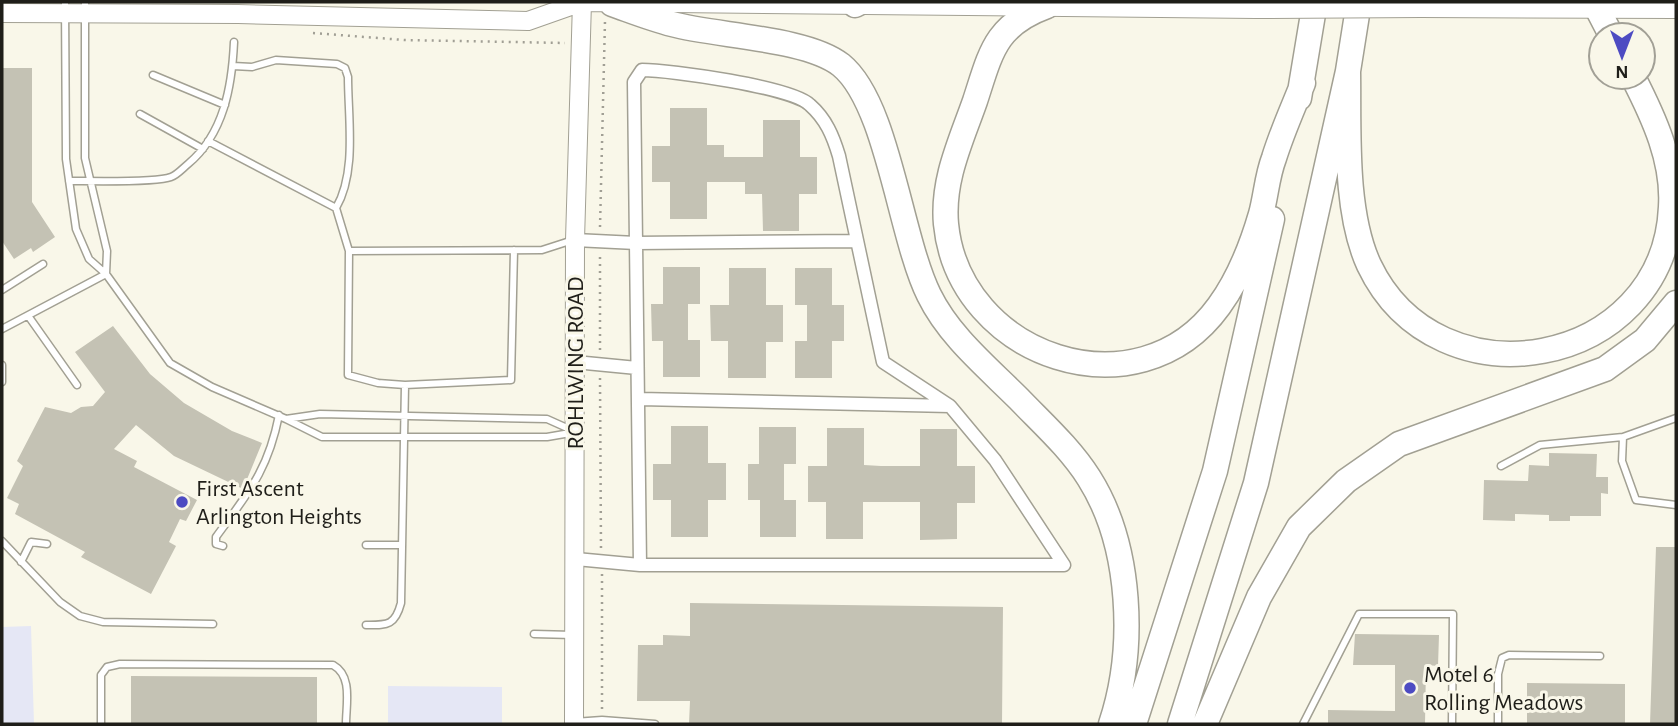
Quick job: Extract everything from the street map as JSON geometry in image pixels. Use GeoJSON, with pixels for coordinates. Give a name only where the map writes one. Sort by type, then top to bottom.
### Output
{"type":"FeatureCollection","features":[{"type":"Feature","properties":{"kind":"highway"},"geometry":{"type":"LineString","coordinates":[[1135,724],[1215,471],[1303,83],[1313,2]]}},
{"type":"Feature","properties":{"kind":"highway"},"geometry":{"type":"LineString","coordinates":[[1180,724],[1256,483],[1349,71],[1359,2]]}},
{"type":"Feature","properties":{"kind":"highway"},"geometry":{"type":"LineString","coordinates":[[608,4],[673,24],[809,50],[841,65],[864,95],[918,268],[936,309],[960,338],[1069,452],[1089,479],[1104,509],[1121,569],[1125,627],[1118,703],[1111,724]]}},
{"type":"Feature","properties":{"kind":"highway"},"geometry":{"type":"LineString","coordinates":[[1046,4],[1008,26],[994,46],[952,166],[945,212],[951,252],[975,301],[1007,334],[1047,355],[1094,364],[1135,360],[1182,341],[1201,327],[1219,306],[1237,276],[1260,216],[1273,159],[1303,83]]}},
{"type":"Feature","properties":{"kind":"highway"},"geometry":{"type":"LineString","coordinates":[[1349,71],[1350,158],[1356,214],[1363,249],[1379,283],[1395,304],[1430,333],[1456,346],[1502,355],[1552,350],[1597,331],[1627,307],[1652,272],[1669,231],[1671,191],[1665,151],[1639,91]]}},
{"type":"Feature","properties":{"kind":"highway"},"geometry":{"type":"LineString","coordinates":[[1205,724],[1259,597],[1292,539],[1299,527],[1346,481],[1399,444],[1605,369],[1645,340],[1676,303]]}},
{"type":"Feature","properties":{"kind":"main road"},"geometry":{"type":"LineString","coordinates":[[2,13],[85,8],[528,21],[581,2],[1046,4],[1256,9],[1601,5],[1676,9]]}},
{"type":"Feature","properties":{"kind":"main road","name":"ROHLWING ROAD"},"geometry":{"type":"LineString","coordinates":[[574,723],[575,240],[581,2]]}},
{"type":"Feature","properties":{"kind":"street"},"geometry":{"type":"LineString","coordinates":[[576,559],[640,565],[1064,565],[995,460],[950,406],[883,362],[850,198],[831,130],[809,102],[724,79],[664,70],[642,70],[634,82],[640,565]]}},
{"type":"Feature","properties":{"kind":"street"},"geometry":{"type":"LineString","coordinates":[[575,240],[636,243],[857,241]]}},
{"type":"Feature","properties":{"kind":"street"},"geometry":{"type":"LineString","coordinates":[[575,362],[638,368]]}},
{"type":"Feature","properties":{"kind":"street"},"geometry":{"type":"LineString","coordinates":[[640,399],[950,406]]}},
{"type":"Feature","properties":{"kind":"lane"},"geometry":{"type":"LineString","coordinates":[[65,8],[66,159],[76,229],[89,260],[106,274],[170,363],[212,387],[279,415],[322,437],[547,437],[576,432]]}},
{"type":"Feature","properties":{"kind":"lane"},"geometry":{"type":"LineString","coordinates":[[85,8],[85,158],[107,251],[106,274]]}},
{"type":"Feature","properties":{"kind":"lane"},"geometry":{"type":"LineString","coordinates":[[69,181],[172,177],[203,149],[225,105],[233,66],[234,42]]}},
{"type":"Feature","properties":{"kind":"lane"},"geometry":{"type":"LineString","coordinates":[[233,66],[252,67],[276,60],[337,64],[345,68],[348,77],[347,169],[344,194],[336,208]]}},
{"type":"Feature","properties":{"kind":"lane"},"geometry":{"type":"LineString","coordinates":[[153,75],[225,105]]}},
{"type":"Feature","properties":{"kind":"lane"},"geometry":{"type":"LineString","coordinates":[[140,114],[203,149]]}},
{"type":"Feature","properties":{"kind":"lane"},"geometry":{"type":"LineString","coordinates":[[208,141],[336,208],[349,251],[348,375],[378,383],[405,385],[511,380],[514,250]]}},
{"type":"Feature","properties":{"kind":"lane"},"geometry":{"type":"LineString","coordinates":[[349,251],[542,250],[575,240]]}},
{"type":"Feature","properties":{"kind":"lane"},"geometry":{"type":"LineString","coordinates":[[2,289],[43,264]]}},
{"type":"Feature","properties":{"kind":"lane"},"geometry":{"type":"LineString","coordinates":[[2,329],[106,274]]}},
{"type":"Feature","properties":{"kind":"lane"},"geometry":{"type":"LineString","coordinates":[[29,317],[77,385]]}},
{"type":"Feature","properties":{"kind":"lane"},"geometry":{"type":"LineString","coordinates":[[2,365],[2,382]]}},
{"type":"Feature","properties":{"kind":"lane"},"geometry":{"type":"LineString","coordinates":[[366,625],[389,625],[397,619],[401,603],[405,385]]}},
{"type":"Feature","properties":{"kind":"lane"},"geometry":{"type":"LineString","coordinates":[[286,419],[320,414],[547,419],[576,432]]}},
{"type":"Feature","properties":{"kind":"lane"},"geometry":{"type":"LineString","coordinates":[[223,546],[215,544],[216,537],[263,471],[273,444],[279,415]]}},
{"type":"Feature","properties":{"kind":"lane"},"geometry":{"type":"LineString","coordinates":[[1501,466],[1540,445],[1623,437],[1676,418]]}},
{"type":"Feature","properties":{"kind":"lane"},"geometry":{"type":"LineString","coordinates":[[1623,437],[1622,461],[1636,500],[1676,505]]}},
{"type":"Feature","properties":{"kind":"lane"},"geometry":{"type":"LineString","coordinates":[[2,541],[60,602],[80,616],[103,622],[213,624]]}},
{"type":"Feature","properties":{"kind":"lane"},"geometry":{"type":"LineString","coordinates":[[21,562],[31,542],[47,544]]}},
{"type":"Feature","properties":{"kind":"lane"},"geometry":{"type":"LineString","coordinates":[[366,545],[401,545]]}},
{"type":"Feature","properties":{"kind":"lane"},"geometry":{"type":"LineString","coordinates":[[1303,724],[1359,614],[1453,614],[1452,724]]}},
{"type":"Feature","properties":{"kind":"lane"},"geometry":{"type":"LineString","coordinates":[[534,634],[575,635]]}},
{"type":"Feature","properties":{"kind":"lane"},"geometry":{"type":"LineString","coordinates":[[1498,724],[1498,674],[1502,658],[1509,655],[1600,656]]}},
{"type":"Feature","properties":{"kind":"lane"},"geometry":{"type":"LineString","coordinates":[[101,724],[101,675],[107,667],[333,665],[342,670],[346,679],[345,724]]}},
{"type":"Feature","properties":{"kind":"lane"},"geometry":{"type":"LineString","coordinates":[[574,723],[602,720],[655,724]]}},
{"type":"Feature","properties":{"kind":"path"},"geometry":{"type":"LineString","coordinates":[[602,720],[600,242],[602,72],[608,4]]}},
{"type":"Feature","properties":{"kind":"path"},"geometry":{"type":"LineString","coordinates":[[303,33],[404,40],[554,41]]}},
{"type":"Feature","properties":{"kind":"shaded area"},"geometry":{"type":"Polygon","coordinates":[[[31,626],[34,724],[2,724],[2,627],[31,626]]]}},
{"type":"Feature","properties":{"kind":"shaded area"},"geometry":{"type":"Polygon","coordinates":[[[388,686],[502,687],[502,724],[388,724],[388,686]]]}},
{"type":"Feature","properties":{"kind":"building"},"geometry":{"type":"Polygon","coordinates":[[[2,68],[32,68],[32,202],[55,237],[33,252],[31,248],[14,259],[2,241],[2,68]]]}},
{"type":"Feature","properties":{"kind":"building"},"geometry":{"type":"Polygon","coordinates":[[[670,108],[707,108],[707,145],[724,145],[724,157],[763,157],[763,120],[800,120],[800,157],[817,157],[817,194],[799,194],[799,231],[763,231],[762,194],[745,194],[745,182],[707,182],[707,219],[670,219],[670,182],[652,182],[652,146],[670,146],[670,108]]]}},
{"type":"Feature","properties":{"kind":"building"},"geometry":{"type":"Polygon","coordinates":[[[663,267],[700,267],[700,304],[688,304],[688,340],[700,340],[700,377],[663,377],[663,341],[652,341],[651,304],[663,304],[663,267]]]}},
{"type":"Feature","properties":{"kind":"building"},"geometry":{"type":"Polygon","coordinates":[[[729,268],[766,268],[766,305],[783,305],[783,342],[766,342],[766,378],[728,378],[728,341],[711,341],[710,305],[729,305],[729,268]]]}},
{"type":"Feature","properties":{"kind":"building"},"geometry":{"type":"Polygon","coordinates":[[[795,268],[832,268],[832,305],[844,305],[844,341],[832,341],[832,378],[795,378],[795,341],[807,341],[807,305],[795,305],[795,268]]]}},
{"type":"Feature","properties":{"kind":"building"},"geometry":{"type":"Polygon","coordinates":[[[113,326],[150,374],[184,403],[232,431],[262,443],[243,489],[174,456],[136,425],[114,449],[137,461],[134,467],[197,500],[186,521],[180,519],[169,542],[176,546],[151,594],[81,557],[85,552],[15,514],[19,504],[7,498],[23,466],[17,461],[45,407],[71,413],[81,407],[93,406],[105,392],[75,352],[113,326]]]}},
{"type":"Feature","properties":{"kind":"building"},"geometry":{"type":"Polygon","coordinates":[[[671,426],[708,426],[708,463],[726,463],[726,500],[708,500],[708,537],[671,537],[671,500],[653,500],[653,464],[671,464],[671,426]]]}},
{"type":"Feature","properties":{"kind":"building"},"geometry":{"type":"Polygon","coordinates":[[[759,427],[796,427],[796,464],[784,464],[784,500],[796,500],[796,537],[760,537],[760,500],[748,500],[748,464],[759,464],[759,427]]]}},
{"type":"Feature","properties":{"kind":"building"},"geometry":{"type":"Polygon","coordinates":[[[827,428],[864,428],[864,465],[881,466],[920,466],[920,429],[957,429],[957,466],[975,466],[975,503],[957,503],[957,539],[920,540],[920,502],[863,502],[863,539],[826,539],[826,502],[808,502],[808,466],[827,466],[827,428]]]}},
{"type":"Feature","properties":{"kind":"building"},"geometry":{"type":"Polygon","coordinates":[[[1549,453],[1597,454],[1596,477],[1608,477],[1608,494],[1601,493],[1601,516],[1570,516],[1570,521],[1549,521],[1549,515],[1515,514],[1515,521],[1483,520],[1484,480],[1528,481],[1529,465],[1549,466],[1549,453]]]}},
{"type":"Feature","properties":{"kind":"building"},"geometry":{"type":"Polygon","coordinates":[[[1656,547],[1676,547],[1676,724],[1650,724],[1656,547]]]}},
{"type":"Feature","properties":{"kind":"building"},"geometry":{"type":"Polygon","coordinates":[[[690,603],[1003,607],[1002,724],[689,724],[690,701],[637,701],[638,645],[663,645],[663,635],[690,636],[690,603]]]}},
{"type":"Feature","properties":{"kind":"building","name":"Motel 6 Rolling Meadows"},"geometry":{"type":"Polygon","coordinates":[[[1355,634],[1439,635],[1438,666],[1426,665],[1425,724],[1328,724],[1328,710],[1395,711],[1395,665],[1353,665],[1355,634]]]}},
{"type":"Feature","properties":{"kind":"building"},"geometry":{"type":"Polygon","coordinates":[[[131,676],[317,677],[317,724],[131,724],[131,676]]]}},
{"type":"Feature","properties":{"kind":"building"},"geometry":{"type":"Polygon","coordinates":[[[1527,683],[1625,684],[1625,724],[1527,724],[1527,683]]]}},
{"type":"Feature","properties":{"kind":"place","name":"First Ascent Arlington Heights"},"geometry":{"type":"Point","coordinates":[182,502]}},
{"type":"Feature","properties":{"kind":"place","name":"Motel 6 Rolling Meadows"},"geometry":{"type":"Point","coordinates":[1410,688]}}]}
